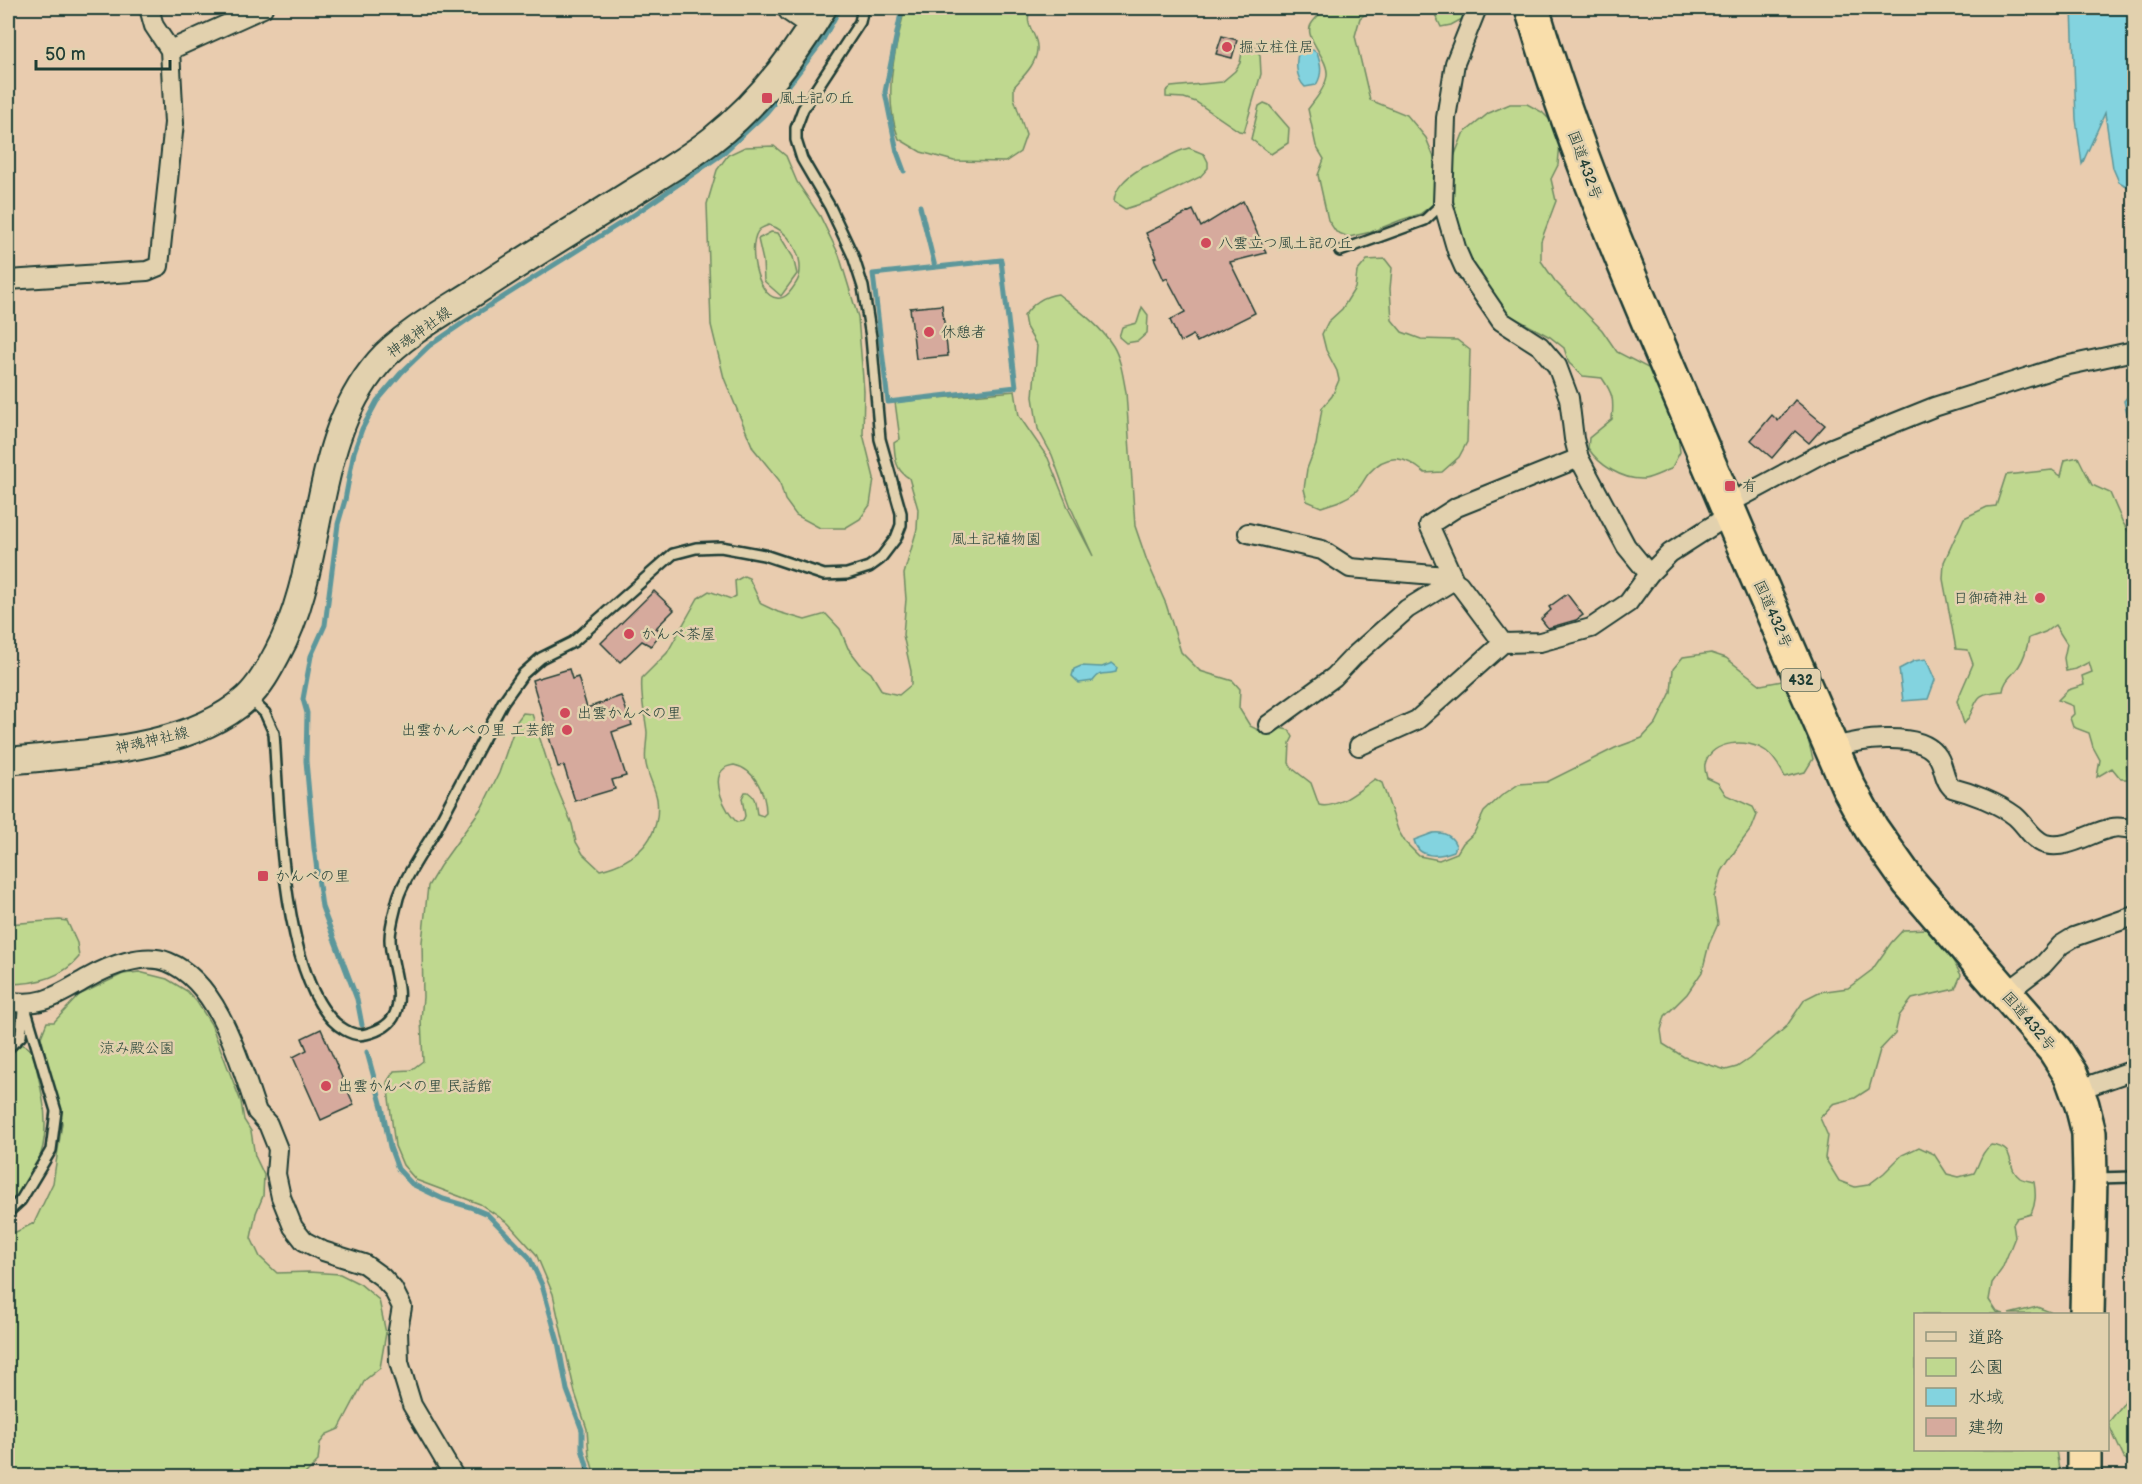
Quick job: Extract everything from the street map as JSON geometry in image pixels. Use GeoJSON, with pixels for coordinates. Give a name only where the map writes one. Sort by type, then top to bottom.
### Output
{"type":"FeatureCollection","features":[{"type":"Feature","properties":{"kind":"highway","name":"国道432号"},"geometry":{"type":"LineString","coordinates":[[1532,8],[1588,175],[1728,510],[1849,788],[1871,828],[1909,882],[2055,1050],[2071,1075],[2089,1133],[2087,1313]]}},
{"type":"Feature","properties":{"kind":"highway"},"geometry":{"type":"LineString","coordinates":[[2084,1451],[2084,1476]]}},
{"type":"Feature","properties":{"kind":"main road","name":"神魂神社線"},"geometry":{"type":"LineString","coordinates":[[8,761],[138,745],[175,736],[201,728],[248,697],[266,674],[297,610],[322,492],[344,419],[361,386],[379,362],[396,345],[424,326],[713,140],[756,99],[785,66],[817,17]]}},
{"type":"Feature","properties":{"kind":"street"},"geometry":{"type":"LineString","coordinates":[[8,280],[147,271],[159,266],[174,123],[170,50],[154,26],[149,8]]}},
{"type":"Feature","properties":{"kind":"street"},"geometry":{"type":"LineString","coordinates":[[170,50],[263,8]]}},
{"type":"Feature","properties":{"kind":"street"},"geometry":{"type":"LineString","coordinates":[[786,8],[789,12],[817,17]]}},
{"type":"Feature","properties":{"kind":"street"},"geometry":{"type":"LineString","coordinates":[[1477,8],[1455,63],[1446,118],[1443,203],[1457,251],[1464,267],[1501,321],[1539,346],[1557,366],[1569,398],[1574,439],[1579,458],[1626,546],[1649,574]]}},
{"type":"Feature","properties":{"kind":"street"},"geometry":{"type":"LineString","coordinates":[[1359,746],[1417,720],[1503,643],[1540,642],[1591,628],[1628,603],[1649,574],[1670,553],[1728,510],[1842,444],[1934,407],[2060,367],[2134,351]]}},
{"type":"Feature","properties":{"kind":"street"},"geometry":{"type":"LineString","coordinates":[[1454,580],[1429,525],[1457,507],[1579,458]]}},
{"type":"Feature","properties":{"kind":"street"},"geometry":{"type":"LineString","coordinates":[[1248,533],[1322,550],[1350,568],[1446,576],[1459,584],[1503,643]]}},
{"type":"Feature","properties":{"kind":"street"},"geometry":{"type":"LineString","coordinates":[[1268,725],[1334,677],[1407,609],[1454,580]]}},
{"type":"Feature","properties":{"kind":"street"},"geometry":{"type":"LineString","coordinates":[[1831,748],[1890,739],[1924,745],[1936,753],[1947,783],[1952,788],[1996,805],[2015,816],[2035,840],[2047,844],[2064,844],[2082,840],[2114,827],[2134,829]]}},
{"type":"Feature","properties":{"kind":"street"},"geometry":{"type":"LineString","coordinates":[[2005,994],[2043,965],[2061,945],[2074,937],[2134,916]]}},
{"type":"Feature","properties":{"kind":"street"},"geometry":{"type":"LineString","coordinates":[[16,1002],[37,1003],[56,997],[109,967],[147,959],[167,961],[192,978],[220,1015],[257,1112],[268,1124],[278,1149],[276,1174],[281,1197],[293,1227],[304,1241],[323,1251],[364,1264],[382,1277],[393,1289],[402,1307],[398,1330],[399,1362],[412,1405],[454,1476]]}},
{"type":"Feature","properties":{"kind":"street"},"geometry":{"type":"LineString","coordinates":[[2077,1090],[2134,1070]]}},
{"type":"Feature","properties":{"kind":"lane"},"geometry":{"type":"LineString","coordinates":[[248,697],[265,713],[274,733],[285,871],[291,917],[301,960],[323,1009],[340,1027],[360,1035],[377,1031],[387,1025],[395,1015],[400,994],[392,965],[390,937],[399,896],[503,702],[523,674],[541,658],[573,642],[673,554],[696,548],[720,547],[764,555],[824,575],[848,574],[869,567],[880,560],[896,538],[901,525],[901,513],[880,439],[871,337],[863,287],[853,256],[830,207],[802,159],[795,128],[809,100],[860,22],[863,8]]}},
{"type":"Feature","properties":{"kind":"lane"},"geometry":{"type":"LineString","coordinates":[[1340,251],[1425,220],[1443,203]]}},
{"type":"Feature","properties":{"kind":"lane"},"geometry":{"type":"LineString","coordinates":[[8,1048],[21,1036],[16,1002]]}},
{"type":"Feature","properties":{"kind":"lane"},"geometry":{"type":"LineString","coordinates":[[8,1212],[21,1200],[51,1150],[56,1111],[16,1002]]}},
{"type":"Feature","properties":{"kind":"lane"},"geometry":{"type":"LineString","coordinates":[[2090,1178],[2134,1177]]}},
{"type":"Feature","properties":{"kind":"green space"},"geometry":{"type":"Polygon","coordinates":[[[905,8],[1031,8],[1028,20],[1036,39],[1036,55],[1028,70],[1014,87],[1014,98],[1026,135],[1020,152],[1005,162],[954,161],[921,152],[899,139],[891,106],[891,90],[894,57],[905,8]]]}},
{"type":"Feature","properties":{"kind":"green space"},"geometry":{"type":"Polygon","coordinates":[[[1323,8],[1375,8],[1360,18],[1355,36],[1370,100],[1407,115],[1426,138],[1440,172],[1436,202],[1420,214],[1371,232],[1349,237],[1336,232],[1328,220],[1318,175],[1324,159],[1316,146],[1308,109],[1317,98],[1327,76],[1325,63],[1310,32],[1311,24],[1323,8]]]}},
{"type":"Feature","properties":{"kind":"green space"},"geometry":{"type":"Polygon","coordinates":[[[1432,8],[1465,8],[1462,19],[1441,27],[1432,8]]]}},
{"type":"Feature","properties":{"kind":"green space"},"geometry":{"type":"Polygon","coordinates":[[[1252,43],[1260,55],[1261,74],[1244,132],[1239,131],[1196,102],[1184,98],[1166,97],[1166,91],[1171,87],[1222,82],[1235,71],[1240,63],[1243,47],[1252,43]]]}},
{"type":"Feature","properties":{"kind":"green space"},"geometry":{"type":"Polygon","coordinates":[[[1264,103],[1269,105],[1289,128],[1288,143],[1271,154],[1251,139],[1259,106],[1264,103]]]}},
{"type":"Feature","properties":{"kind":"green space"},"geometry":{"type":"Polygon","coordinates":[[[1510,104],[1527,104],[1542,112],[1553,123],[1560,143],[1558,165],[1551,179],[1556,201],[1541,241],[1541,261],[1555,281],[1602,330],[1617,352],[1652,370],[1673,410],[1678,435],[1680,452],[1671,469],[1644,479],[1636,479],[1612,470],[1598,460],[1588,448],[1589,438],[1612,419],[1612,397],[1606,384],[1602,378],[1583,376],[1569,363],[1564,348],[1550,337],[1504,312],[1486,290],[1481,272],[1474,267],[1464,253],[1452,191],[1454,157],[1463,134],[1489,113],[1510,104]]]}},
{"type":"Feature","properties":{"kind":"green space"},"geometry":{"type":"Polygon","coordinates":[[[774,146],[786,156],[797,182],[820,216],[839,255],[858,317],[864,391],[863,434],[874,478],[870,505],[860,519],[845,528],[820,528],[796,515],[785,500],[779,480],[753,448],[724,378],[711,325],[707,204],[717,170],[728,155],[745,147],[774,146]],[[769,225],[760,229],[756,235],[754,256],[755,267],[764,288],[770,295],[782,298],[793,287],[799,277],[800,269],[797,253],[789,238],[769,225]]]}},
{"type":"Feature","properties":{"kind":"green space"},"geometry":{"type":"Polygon","coordinates":[[[1189,148],[1204,154],[1208,162],[1208,168],[1200,177],[1153,200],[1125,209],[1114,202],[1119,187],[1135,172],[1189,148]]]}},
{"type":"Feature","properties":{"kind":"green space"},"geometry":{"type":"Polygon","coordinates":[[[771,232],[778,233],[793,257],[797,274],[781,296],[764,281],[763,261],[758,239],[771,232]]]}},
{"type":"Feature","properties":{"kind":"green space"},"geometry":{"type":"Polygon","coordinates":[[[1385,259],[1392,268],[1390,289],[1392,320],[1402,332],[1421,339],[1457,340],[1470,350],[1467,442],[1459,457],[1442,472],[1425,473],[1404,460],[1383,461],[1369,473],[1351,495],[1321,507],[1307,501],[1304,489],[1307,469],[1316,445],[1322,408],[1332,396],[1339,380],[1322,334],[1328,322],[1342,309],[1355,288],[1357,272],[1367,260],[1385,259]]]}},
{"type":"Feature","properties":{"kind":"green space","name":"風土記植物園"},"geometry":{"type":"Polygon","coordinates":[[[1058,294],[1095,324],[1108,338],[1118,357],[1126,392],[1135,526],[1166,604],[1181,652],[1200,671],[1233,681],[1240,689],[1239,708],[1250,726],[1260,731],[1279,728],[1289,730],[1293,737],[1290,743],[1289,763],[1311,783],[1319,805],[1326,806],[1341,802],[1375,779],[1382,783],[1398,830],[1405,842],[1419,856],[1439,860],[1457,853],[1463,843],[1474,833],[1484,812],[1501,796],[1519,784],[1547,782],[1615,748],[1642,738],[1656,723],[1671,692],[1673,669],[1683,657],[1711,653],[1726,658],[1761,685],[1782,681],[1798,708],[1813,759],[1805,772],[1785,777],[1777,763],[1766,751],[1750,744],[1722,746],[1709,756],[1705,766],[1707,778],[1718,783],[1726,795],[1753,807],[1757,815],[1752,828],[1722,871],[1714,897],[1718,924],[1709,944],[1702,972],[1687,994],[1665,1016],[1661,1030],[1663,1044],[1684,1057],[1726,1070],[1737,1067],[1786,1027],[1805,999],[1819,992],[1848,988],[1872,970],[1903,930],[1926,929],[1944,945],[1961,975],[1955,989],[1912,999],[1899,1016],[1895,1034],[1880,1050],[1869,1089],[1855,1098],[1833,1104],[1820,1118],[1828,1136],[1825,1158],[1839,1181],[1855,1187],[1868,1185],[1902,1155],[1919,1147],[1934,1154],[1947,1174],[1959,1177],[1974,1173],[1983,1154],[1991,1145],[2005,1150],[2015,1173],[2020,1178],[2034,1182],[2035,1198],[2031,1214],[2017,1218],[2013,1224],[2015,1237],[2002,1269],[1992,1283],[1989,1300],[1997,1312],[2000,1313],[1914,1313],[1914,1451],[2056,1451],[2060,1476],[595,1476],[589,1455],[587,1429],[575,1393],[553,1294],[536,1254],[508,1223],[480,1204],[416,1180],[403,1165],[395,1146],[387,1082],[394,1071],[411,1070],[423,1061],[422,942],[428,886],[482,807],[499,773],[517,721],[523,713],[532,714],[552,776],[572,824],[576,842],[583,854],[600,870],[635,855],[650,837],[657,813],[657,799],[645,760],[647,732],[642,699],[642,678],[667,653],[698,598],[709,591],[731,599],[736,596],[735,581],[744,576],[749,578],[761,604],[778,612],[805,620],[826,614],[840,629],[848,648],[862,666],[871,673],[882,691],[899,695],[911,685],[911,671],[903,635],[906,599],[904,574],[917,529],[918,509],[909,478],[898,467],[895,459],[894,443],[900,439],[895,402],[1015,391],[1019,416],[1048,458],[1069,510],[1093,556],[1072,510],[1052,455],[1038,429],[1033,397],[1037,346],[1026,327],[1024,316],[1038,301],[1058,294]],[[734,765],[725,768],[720,773],[721,796],[728,811],[737,822],[743,821],[745,816],[742,798],[745,792],[753,797],[757,814],[763,816],[766,813],[764,798],[758,783],[748,772],[734,765]]]}},
{"type":"Feature","properties":{"kind":"green space"},"geometry":{"type":"Polygon","coordinates":[[[1142,307],[1148,315],[1147,333],[1138,341],[1126,343],[1119,337],[1122,327],[1137,323],[1142,307]]]}},
{"type":"Feature","properties":{"kind":"green space"},"geometry":{"type":"Polygon","coordinates":[[[2078,457],[2092,485],[2110,493],[2123,523],[2134,540],[2134,749],[2126,762],[2128,779],[2121,779],[2112,768],[2097,777],[2100,760],[2089,733],[2073,727],[2070,718],[2074,714],[2073,706],[2058,700],[2068,690],[2084,685],[2082,676],[2092,672],[2089,662],[2066,671],[2064,658],[2067,644],[2055,625],[2029,638],[2023,659],[2007,681],[2003,691],[1992,692],[1980,697],[1964,724],[1957,701],[1973,664],[1968,650],[1956,649],[1943,579],[1944,562],[1964,518],[1987,507],[1996,506],[2006,475],[2052,470],[2061,476],[2065,460],[2078,457]]]}},
{"type":"Feature","properties":{"kind":"green space"},"geometry":{"type":"Polygon","coordinates":[[[67,921],[77,943],[79,957],[56,975],[27,983],[8,984],[8,924],[67,921]]]}},
{"type":"Feature","properties":{"kind":"green space","name":"涼み殿公園"},"geometry":{"type":"Polygon","coordinates":[[[139,972],[167,979],[187,991],[211,1024],[241,1102],[244,1120],[251,1131],[255,1156],[264,1175],[263,1196],[256,1213],[251,1238],[260,1257],[277,1273],[340,1274],[360,1284],[379,1300],[386,1333],[380,1368],[365,1380],[339,1429],[327,1434],[320,1443],[318,1461],[303,1476],[8,1476],[8,1232],[16,1232],[34,1223],[53,1183],[62,1123],[41,1037],[47,1022],[54,1022],[79,995],[123,974],[139,972]]]}},
{"type":"Feature","properties":{"kind":"green space"},"geometry":{"type":"Polygon","coordinates":[[[8,1039],[26,1046],[33,1052],[44,1104],[45,1131],[40,1157],[31,1175],[8,1205],[8,1039]]]}},
{"type":"Feature","properties":{"kind":"green space"},"geometry":{"type":"Polygon","coordinates":[[[2037,1307],[2052,1313],[2013,1313],[2037,1307]]]}},
{"type":"Feature","properties":{"kind":"green space"},"geometry":{"type":"Polygon","coordinates":[[[2134,1356],[2134,1465],[2124,1458],[2109,1425],[2109,1422],[2124,1403],[2131,1385],[2131,1359],[2134,1356]]]}},
{"type":"Feature","properties":{"kind":"water"},"geometry":{"type":"Polygon","coordinates":[[[2072,8],[2134,8],[2134,208],[2132,189],[2119,182],[2113,168],[2105,113],[2082,164],[2076,119],[2072,8]]]}},
{"type":"Feature","properties":{"kind":"water"},"geometry":{"type":"Polygon","coordinates":[[[1307,46],[1317,53],[1320,73],[1316,85],[1305,87],[1299,78],[1297,58],[1300,48],[1307,46]]]}},
{"type":"Feature","properties":{"kind":"water"},"geometry":{"type":"Polygon","coordinates":[[[2134,389],[2134,441],[2124,401],[2134,389]]]}},
{"type":"Feature","properties":{"kind":"water"},"geometry":{"type":"Polygon","coordinates":[[[1926,659],[1935,680],[1928,699],[1903,701],[1899,669],[1914,661],[1926,659]]]}},
{"type":"Feature","properties":{"kind":"water"},"geometry":{"type":"Polygon","coordinates":[[[1112,663],[1117,667],[1116,672],[1101,674],[1093,681],[1079,683],[1072,676],[1074,669],[1081,666],[1102,667],[1112,663]]]}},
{"type":"Feature","properties":{"kind":"water"},"geometry":{"type":"Polygon","coordinates":[[[1433,833],[1441,833],[1450,837],[1456,846],[1454,851],[1430,855],[1420,851],[1414,840],[1433,833]]]}},
{"type":"Feature","properties":{"kind":"building","name":"掘立柱住居"},"geometry":{"type":"Polygon","coordinates":[[[1222,36],[1237,40],[1232,58],[1216,54],[1222,36]]]}},
{"type":"Feature","properties":{"kind":"building","name":"八雲立つ風土記の丘"},"geometry":{"type":"Polygon","coordinates":[[[1243,201],[1266,253],[1230,262],[1255,313],[1197,342],[1193,335],[1180,342],[1170,320],[1185,312],[1167,278],[1164,280],[1146,233],[1193,210],[1201,227],[1243,201]]]}},
{"type":"Feature","properties":{"kind":"building","name":"休憩者"},"geometry":{"type":"Polygon","coordinates":[[[942,305],[948,356],[916,359],[910,308],[942,305]]]}},
{"type":"Feature","properties":{"kind":"building"},"geometry":{"type":"Polygon","coordinates":[[[1795,400],[1825,425],[1809,443],[1795,431],[1772,458],[1751,440],[1772,415],[1778,421],[1795,400]]]}},
{"type":"Feature","properties":{"kind":"building","name":"かんべ茶屋"},"geometry":{"type":"Polygon","coordinates":[[[654,591],[674,610],[656,628],[662,631],[651,646],[642,641],[620,662],[601,643],[654,591]]]}},
{"type":"Feature","properties":{"kind":"building"},"geometry":{"type":"Polygon","coordinates":[[[1567,594],[1583,615],[1576,620],[1548,628],[1541,619],[1551,610],[1549,607],[1567,594]]]}},
{"type":"Feature","properties":{"kind":"building","name":"出雲かんべの里 工芸館"},"geometry":{"type":"Polygon","coordinates":[[[569,669],[572,679],[578,677],[587,708],[621,696],[632,725],[612,732],[626,776],[612,780],[615,789],[575,801],[564,766],[558,767],[532,680],[569,669]]]}},
{"type":"Feature","properties":{"kind":"building","name":"出雲かんべの里 民話館"},"geometry":{"type":"Polygon","coordinates":[[[321,1029],[354,1105],[321,1120],[293,1057],[307,1050],[302,1038],[321,1029]]]}},
{"type":"Feature","properties":{"kind":"waterway"},"geometry":{"type":"LineString","coordinates":[[362,1025],[357,999],[322,907],[306,761],[307,713],[303,699],[311,656],[325,625],[338,524],[354,452],[362,429],[377,401],[429,346],[635,214],[721,155],[766,113],[788,86],[821,43],[840,8]]}},
{"type":"Feature","properties":{"kind":"waterway"},"geometry":{"type":"LineString","coordinates":[[902,8],[885,92],[897,152],[904,171]]}},
{"type":"Feature","properties":{"kind":"waterway"},"geometry":{"type":"LineString","coordinates":[[920,206],[935,267]]}},
{"type":"Feature","properties":{"kind":"waterway"},"geometry":{"type":"LineString","coordinates":[[1001,260],[1016,387],[888,402],[873,274],[1001,260]]}},
{"type":"Feature","properties":{"kind":"waterway"},"geometry":{"type":"LineString","coordinates":[[367,1052],[390,1147],[398,1169],[412,1184],[443,1199],[487,1214],[529,1257],[542,1285],[558,1342],[567,1390],[582,1430],[582,1449],[590,1476]]}},
{"type":"Feature","properties":{"kind":"place","name":"掘立柱住居"},"geometry":{"type":"Point","coordinates":[1227,47]}},
{"type":"Feature","properties":{"kind":"place","name":"風土記の丘"},"geometry":{"type":"Point","coordinates":[767,98]}},
{"type":"Feature","properties":{"kind":"place","name":"八雲立つ風土記の丘"},"geometry":{"type":"Point","coordinates":[1206,243]}},
{"type":"Feature","properties":{"kind":"place","name":"休憩者"},"geometry":{"type":"Point","coordinates":[929,332]}},
{"type":"Feature","properties":{"kind":"place","name":"有"},"geometry":{"type":"Point","coordinates":[1730,486]}},
{"type":"Feature","properties":{"kind":"place","name":"日御碕神社"},"geometry":{"type":"Point","coordinates":[2040,598]}},
{"type":"Feature","properties":{"kind":"place","name":"かんべ茶屋"},"geometry":{"type":"Point","coordinates":[629,634]}},
{"type":"Feature","properties":{"kind":"place","name":"出雲かんべの里"},"geometry":{"type":"Point","coordinates":[565,713]}},
{"type":"Feature","properties":{"kind":"place","name":"出雲かんべの里 工芸館"},"geometry":{"type":"Point","coordinates":[567,730]}},
{"type":"Feature","properties":{"kind":"place","name":"かんべの里"},"geometry":{"type":"Point","coordinates":[263,876]}},
{"type":"Feature","properties":{"kind":"place","name":"出雲かんべの里 民話館"},"geometry":{"type":"Point","coordinates":[326,1086]}}]}
